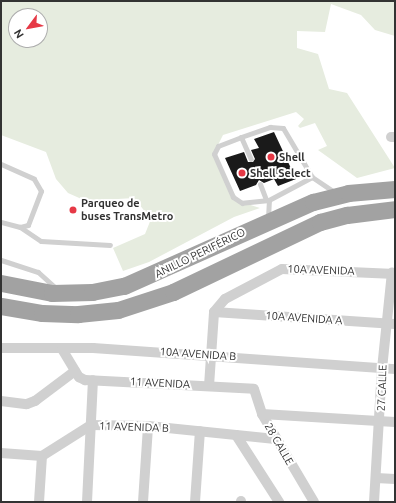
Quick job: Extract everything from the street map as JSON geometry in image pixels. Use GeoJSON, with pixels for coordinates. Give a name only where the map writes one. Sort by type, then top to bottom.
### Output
{"type":"FeatureCollection","features":[{"type":"Feature","properties":{"kind":"highway","name":"ANILLO PERIFÉRICO"},"geometry":{"type":"LineString","coordinates":[[1,283],[61,293],[106,290],[142,281],[268,220],[338,195],[395,189]]}},
{"type":"Feature","properties":{"kind":"highway","name":"ANILLO PERIFÉRICO"},"geometry":{"type":"LineString","coordinates":[[1,306],[49,313],[118,310],[173,292],[314,224],[347,215],[395,210]]}},
{"type":"Feature","properties":{"kind":"street","name":"10A AVENIDA"},"geometry":{"type":"LineString","coordinates":[[214,312],[225,299],[282,269],[393,274]]}},
{"type":"Feature","properties":{"kind":"street","name":"27 CALLE"},"geometry":{"type":"LineString","coordinates":[[374,502],[382,369],[390,323],[393,274]]}},
{"type":"Feature","properties":{"kind":"street","name":"10A AVENIDA A"},"geometry":{"type":"LineString","coordinates":[[214,312],[390,323]]}},
{"type":"Feature","properties":{"kind":"street"},"geometry":{"type":"LineString","coordinates":[[209,386],[214,312]]}},
{"type":"Feature","properties":{"kind":"street"},"geometry":{"type":"LineString","coordinates":[[1,341],[13,349]]}},
{"type":"Feature","properties":{"kind":"street","name":"10A AVENIDA B"},"geometry":{"type":"LineString","coordinates":[[1,348],[210,355],[395,369]]}},
{"type":"Feature","properties":{"kind":"street"},"geometry":{"type":"LineString","coordinates":[[1,401],[27,404],[35,401],[75,371],[62,349]]}},
{"type":"Feature","properties":{"kind":"street","name":"11 AVENIDA"},"geometry":{"type":"LineString","coordinates":[[75,371],[79,377],[92,380],[248,388]]}},
{"type":"Feature","properties":{"kind":"street"},"geometry":{"type":"LineString","coordinates":[[87,502],[92,380]]}},
{"type":"Feature","properties":{"kind":"street","name":"28 CALLE"},"geometry":{"type":"LineString","coordinates":[[248,388],[254,389],[258,394],[262,414],[275,439],[314,502]]}},
{"type":"Feature","properties":{"kind":"street"},"geometry":{"type":"LineString","coordinates":[[262,414],[395,422]]}},
{"type":"Feature","properties":{"kind":"street","name":"11 AVENIDA B"},"geometry":{"type":"LineString","coordinates":[[42,456],[91,425],[148,426],[275,439]]}},
{"type":"Feature","properties":{"kind":"street"},"geometry":{"type":"LineString","coordinates":[[143,502],[148,426]]}},
{"type":"Feature","properties":{"kind":"street"},"geometry":{"type":"LineString","coordinates":[[195,502],[200,431]]}},
{"type":"Feature","properties":{"kind":"street"},"geometry":{"type":"LineString","coordinates":[[236,435],[279,502]]}},
{"type":"Feature","properties":{"kind":"street"},"geometry":{"type":"LineString","coordinates":[[1,453],[42,456],[39,502]]}},
{"type":"Feature","properties":{"kind":"street"},"geometry":{"type":"LineString","coordinates":[[376,478],[395,479]]}},
{"type":"Feature","properties":{"kind":"lane"},"geometry":{"type":"LineString","coordinates":[[312,178],[268,200],[251,204],[233,197],[216,163],[214,154],[218,146],[241,137],[270,127],[283,128],[312,178],[338,195]]}},
{"type":"Feature","properties":{"kind":"lane"},"geometry":{"type":"LineString","coordinates":[[241,137],[250,159]]}},
{"type":"Feature","properties":{"kind":"lane"},"geometry":{"type":"LineString","coordinates":[[1,164],[24,173],[40,185],[41,191],[31,219],[20,227]]}},
{"type":"Feature","properties":{"kind":"lane"},"geometry":{"type":"LineString","coordinates":[[260,184],[268,200],[268,220]]}},
{"type":"Feature","properties":{"kind":"lane"},"geometry":{"type":"LineString","coordinates":[[1,222],[20,227],[41,241],[110,245]]}},
{"type":"Feature","properties":{"kind":"lane"},"geometry":{"type":"LineString","coordinates":[[1,260],[38,272],[61,293]]}},
{"type":"Feature","properties":{"kind":"shaded area"},"geometry":{"type":"Polygon","coordinates":[[[1,1],[395,1],[395,36],[375,30],[361,15],[331,4],[325,32],[297,31],[297,48],[318,54],[329,89],[347,93],[395,168],[357,178],[318,150],[327,146],[315,123],[300,128],[298,126],[304,119],[296,112],[223,135],[214,153],[238,201],[260,208],[234,217],[149,262],[123,271],[113,248],[145,234],[151,219],[134,198],[86,201],[68,193],[56,179],[46,152],[1,135],[1,1]]]}},
{"type":"Feature","properties":{"kind":"building","name":"Shell"},"geometry":{"type":"Polygon","coordinates":[[[274,132],[296,179],[278,186],[274,179],[264,183],[259,180],[256,185],[240,191],[225,158],[244,152],[248,162],[253,162],[255,159],[251,150],[259,148],[254,139],[274,132]]]}},
{"type":"Feature","properties":{"kind":"place","name":"Shell"},"geometry":{"type":"Point","coordinates":[271,157]}},
{"type":"Feature","properties":{"kind":"place","name":"Shell Select"},"geometry":{"type":"Point","coordinates":[242,173]}},
{"type":"Feature","properties":{"kind":"place","name":"Parqueo de buses TransMetro"},"geometry":{"type":"Point","coordinates":[73,210]}}]}
